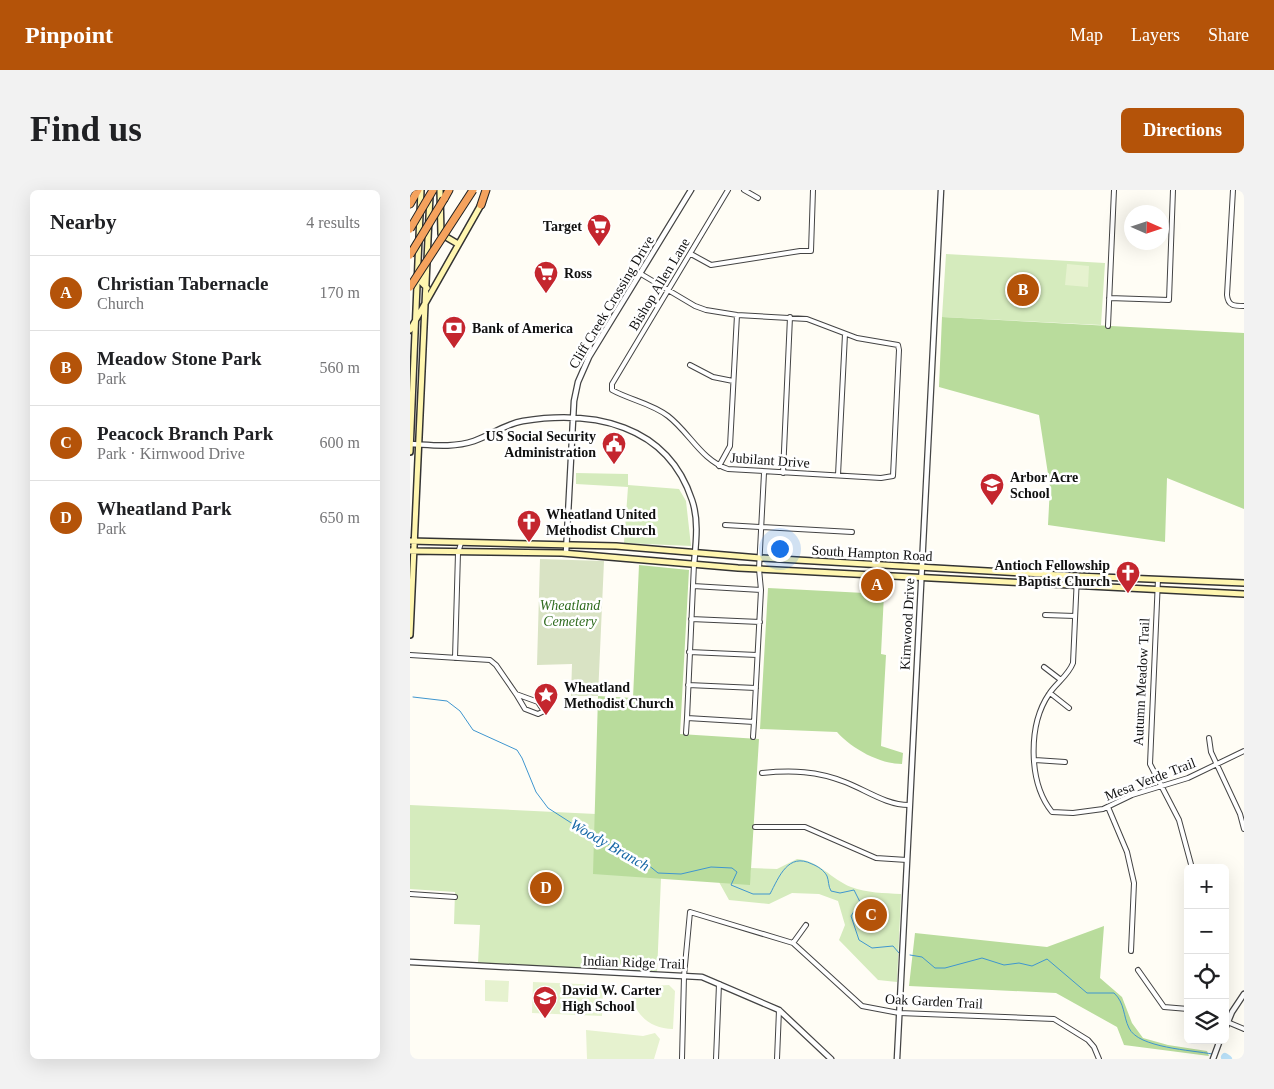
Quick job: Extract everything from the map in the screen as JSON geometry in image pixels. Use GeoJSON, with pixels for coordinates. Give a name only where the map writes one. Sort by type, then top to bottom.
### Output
{"type":"FeatureCollection","features":[{"type":"Feature","properties":{"kind":"highway"},"geometry":{"type":"LineString","coordinates":[[410,204],[420,190]]}},
{"type":"Feature","properties":{"kind":"highway"},"geometry":{"type":"LineString","coordinates":[[410,229],[432,190]]}},
{"type":"Feature","properties":{"kind":"highway"},"geometry":{"type":"LineString","coordinates":[[410,255],[449,190]]}},
{"type":"Feature","properties":{"kind":"highway"},"geometry":{"type":"LineString","coordinates":[[410,287],[473,190]]}},
{"type":"Feature","properties":{"kind":"highway"},"geometry":{"type":"LineString","coordinates":[[481,205],[488,190]]}},
{"type":"Feature","properties":{"kind":"main road"},"geometry":{"type":"LineString","coordinates":[[410,452],[420,190]]}},
{"type":"Feature","properties":{"kind":"main road"},"geometry":{"type":"LineString","coordinates":[[410,635],[412,541],[419,445],[432,190]]}},
{"type":"Feature","properties":{"kind":"main road"},"geometry":{"type":"LineString","coordinates":[[440,190],[441,234],[458,244]]}},
{"type":"Feature","properties":{"kind":"main road"},"geometry":{"type":"LineString","coordinates":[[410,330],[481,205]]}},
{"type":"Feature","properties":{"kind":"main road"},"geometry":{"type":"LineString","coordinates":[[418,261],[422,283],[432,290]]}},
{"type":"Feature","properties":{"kind":"main road","name":"South Hampton Road"},"geometry":{"type":"LineString","coordinates":[[412,541],[616,546],[760,558],[1077,576],[1244,583]]}},
{"type":"Feature","properties":{"kind":"main road"},"geometry":{"type":"LineString","coordinates":[[615,556],[616,546]]}},
{"type":"Feature","properties":{"kind":"main road","name":"South Hampton Road"},"geometry":{"type":"LineString","coordinates":[[412,551],[566,553],[759,569],[1244,594]]}},
{"type":"Feature","properties":{"kind":"street","name":"Cliff Creek Crossing Drive"},"geometry":{"type":"LineString","coordinates":[[566,553],[573,418],[578,382],[582,371],[691,190]]}},
{"type":"Feature","properties":{"kind":"street","name":"Bishop Allen Lane"},"geometry":{"type":"LineString","coordinates":[[612,390],[612,384],[728,190]]}},
{"type":"Feature","properties":{"kind":"street"},"geometry":{"type":"LineString","coordinates":[[744,190],[758,198]]}},
{"type":"Feature","properties":{"kind":"street"},"geometry":{"type":"LineString","coordinates":[[691,254],[711,265],[800,251],[811,251],[813,190]]}},
{"type":"Feature","properties":{"kind":"street","name":"Kirnwood Drive"},"geometry":{"type":"LineString","coordinates":[[897,1059],[941,190]]}},
{"type":"Feature","properties":{"kind":"street"},"geometry":{"type":"LineString","coordinates":[[1108,326],[1114,190]]}},
{"type":"Feature","properties":{"kind":"street"},"geometry":{"type":"LineString","coordinates":[[1109,298],[1169,300],[1173,190]]}},
{"type":"Feature","properties":{"kind":"street"},"geometry":{"type":"LineString","coordinates":[[1233,190],[1227,295],[1228,301],[1238,306],[1244,306]]}},
{"type":"Feature","properties":{"kind":"street"},"geometry":{"type":"LineString","coordinates":[[641,274],[700,308],[737,315],[790,316],[817,320],[845,334],[838,475]]}},
{"type":"Feature","properties":{"kind":"street"},"geometry":{"type":"LineString","coordinates":[[719,466],[730,446],[737,315]]}},
{"type":"Feature","properties":{"kind":"street"},"geometry":{"type":"LineString","coordinates":[[783,473],[790,316]]}},
{"type":"Feature","properties":{"kind":"street","name":"Jubilant Drive"},"geometry":{"type":"LineString","coordinates":[[612,390],[641,401],[667,415],[690,436],[708,458],[719,466],[731,470],[889,478],[893,476],[899,347],[896,344],[845,334]]}},
{"type":"Feature","properties":{"kind":"street"},"geometry":{"type":"LineString","coordinates":[[690,364],[713,377],[732,381]]}},
{"type":"Feature","properties":{"kind":"street"},"geometry":{"type":"LineString","coordinates":[[410,444],[448,446],[475,440],[504,426],[520,421],[573,418],[600,420],[623,426],[648,439],[666,456],[678,471],[692,500],[696,523],[686,733]]}},
{"type":"Feature","properties":{"kind":"street"},"geometry":{"type":"LineString","coordinates":[[753,737],[760,622],[761,590],[759,569],[764,473]]}},
{"type":"Feature","properties":{"kind":"street"},"geometry":{"type":"LineString","coordinates":[[724,525],[852,532]]}},
{"type":"Feature","properties":{"kind":"street"},"geometry":{"type":"LineString","coordinates":[[455,658],[458,553],[461,543]]}},
{"type":"Feature","properties":{"kind":"street"},"geometry":{"type":"LineString","coordinates":[[1065,762],[1035,760],[1038,719],[1050,693],[1071,669],[1077,576]]}},
{"type":"Feature","properties":{"kind":"street","name":"Autumn Meadow Trail"},"geometry":{"type":"LineString","coordinates":[[1158,579],[1149,756],[1150,764],[1179,820],[1191,864]]}},
{"type":"Feature","properties":{"kind":"street"},"geometry":{"type":"LineString","coordinates":[[693,586],[761,590]]}},
{"type":"Feature","properties":{"kind":"street"},"geometry":{"type":"LineString","coordinates":[[1045,614],[1075,616]]}},
{"type":"Feature","properties":{"kind":"street"},"geometry":{"type":"LineString","coordinates":[[691,619],[760,622]]}},
{"type":"Feature","properties":{"kind":"street"},"geometry":{"type":"LineString","coordinates":[[690,652],[757,655]]}},
{"type":"Feature","properties":{"kind":"street"},"geometry":{"type":"LineString","coordinates":[[410,655],[493,662],[527,710],[538,714],[544,711],[538,702],[516,694]]}},
{"type":"Feature","properties":{"kind":"street"},"geometry":{"type":"LineString","coordinates":[[1044,667],[1060,680]]}},
{"type":"Feature","properties":{"kind":"street"},"geometry":{"type":"LineString","coordinates":[[688,685],[756,688]]}},
{"type":"Feature","properties":{"kind":"street"},"geometry":{"type":"LineString","coordinates":[[1050,693],[1069,708]]}},
{"type":"Feature","properties":{"kind":"street"},"geometry":{"type":"LineString","coordinates":[[687,718],[754,722]]}},
{"type":"Feature","properties":{"kind":"street"},"geometry":{"type":"LineString","coordinates":[[1209,738],[1211,752],[1242,813],[1244,829]]}},
{"type":"Feature","properties":{"kind":"street","name":"Mesa Verde Trail"},"geometry":{"type":"LineString","coordinates":[[1035,760],[1035,771],[1045,802],[1052,812],[1060,813],[1092,811],[1108,806],[1132,795],[1162,787],[1244,751]]}},
{"type":"Feature","properties":{"kind":"street"},"geometry":{"type":"LineString","coordinates":[[762,773],[795,770],[818,773],[893,803],[909,805]]}},
{"type":"Feature","properties":{"kind":"street"},"geometry":{"type":"LineString","coordinates":[[1108,806],[1127,852],[1134,883],[1131,951]]}},
{"type":"Feature","properties":{"kind":"street"},"geometry":{"type":"LineString","coordinates":[[755,827],[806,827],[876,858],[906,860]]}},
{"type":"Feature","properties":{"kind":"street"},"geometry":{"type":"LineString","coordinates":[[410,894],[455,897]]}},
{"type":"Feature","properties":{"kind":"street","name":"Oak Garden Trail"},"geometry":{"type":"LineString","coordinates":[[684,976],[690,912],[793,943],[862,1006],[899,1013],[1054,1019],[1088,1040],[1094,1047],[1098,1059]]}},
{"type":"Feature","properties":{"kind":"street"},"geometry":{"type":"LineString","coordinates":[[793,943],[806,925]]}},
{"type":"Feature","properties":{"kind":"street","name":"Indian Ridge Trail"},"geometry":{"type":"LineString","coordinates":[[410,962],[702,977],[779,1010],[831,1059]]}},
{"type":"Feature","properties":{"kind":"street"},"geometry":{"type":"LineString","coordinates":[[1138,970],[1164,1007],[1184,1010]]}},
{"type":"Feature","properties":{"kind":"street"},"geometry":{"type":"LineString","coordinates":[[682,1059],[684,976]]}},
{"type":"Feature","properties":{"kind":"street"},"geometry":{"type":"LineString","coordinates":[[716,1059],[719,984]]}},
{"type":"Feature","properties":{"kind":"street"},"geometry":{"type":"LineString","coordinates":[[1229,1019],[1244,994]]}},
{"type":"Feature","properties":{"kind":"street"},"geometry":{"type":"LineString","coordinates":[[777,1059],[779,1010]]}},
{"type":"Feature","properties":{"kind":"street"},"geometry":{"type":"LineString","coordinates":[[1229,1023],[1244,1029]]}},
{"type":"Feature","properties":{"kind":"street"},"geometry":{"type":"LineString","coordinates":[[1213,1059],[1219,1044]]}},
{"type":"Feature","properties":{"kind":"green space"},"geometry":{"type":"Polygon","coordinates":[[[946,254],[1105,263],[1101,325],[942,317],[946,254]]]}},
{"type":"Feature","properties":{"kind":"green space"},"geometry":{"type":"Polygon","coordinates":[[[1067,264],[1089,266],[1088,287],[1065,285],[1067,264]]]}},
{"type":"Feature","properties":{"kind":"green space"},"geometry":{"type":"Polygon","coordinates":[[[942,317],[1244,333],[1244,509],[1167,478],[1165,542],[1048,525],[1050,487],[1039,415],[939,387],[942,317]]]}},
{"type":"Feature","properties":{"kind":"green space"},"geometry":{"type":"Polygon","coordinates":[[[576,473],[628,474],[628,485],[679,489],[686,501],[691,546],[624,543],[628,487],[576,484],[576,473]]]}},
{"type":"Feature","properties":{"kind":"green space","name":"Wheatland Cemetery"},"geometry":{"type":"Polygon","coordinates":[[[540,559],[604,561],[598,696],[571,696],[572,664],[537,665],[540,559]]]}},
{"type":"Feature","properties":{"kind":"green space"},"geometry":{"type":"Polygon","coordinates":[[[639,565],[689,570],[680,734],[759,739],[750,885],[593,874],[598,696],[633,698],[639,565]]]}},
{"type":"Feature","properties":{"kind":"green space"},"geometry":{"type":"Polygon","coordinates":[[[768,588],[884,594],[881,654],[886,655],[881,746],[903,753],[902,764],[885,761],[858,750],[837,732],[760,729],[768,588]]]}},
{"type":"Feature","properties":{"kind":"green space"},"geometry":{"type":"Polygon","coordinates":[[[410,805],[596,814],[661,878],[657,973],[478,963],[480,925],[454,924],[455,892],[410,889],[410,805]]]}},
{"type":"Feature","properties":{"kind":"green space"},"geometry":{"type":"Polygon","coordinates":[[[797,859],[805,860],[818,866],[851,887],[869,892],[901,894],[897,982],[878,980],[839,940],[845,925],[838,901],[819,894],[792,893],[769,904],[729,900],[719,882],[749,884],[751,868],[777,869],[797,859]]]}},
{"type":"Feature","properties":{"kind":"green space"},"geometry":{"type":"Polygon","coordinates":[[[1104,926],[1100,978],[1122,997],[1132,1023],[1143,1038],[1168,1045],[1207,1051],[1209,1056],[1124,1045],[1117,1027],[1056,993],[909,986],[915,933],[1047,947],[1104,926]]]}},
{"type":"Feature","properties":{"kind":"green space"},"geometry":{"type":"Polygon","coordinates":[[[485,980],[509,981],[508,1002],[485,1001],[485,980]]]}},
{"type":"Feature","properties":{"kind":"green space"},"geometry":{"type":"Polygon","coordinates":[[[533,982],[603,985],[602,1016],[532,1013],[533,982]]]}},
{"type":"Feature","properties":{"kind":"green space"},"geometry":{"type":"Polygon","coordinates":[[[669,985],[675,991],[673,1029],[656,1026],[643,1017],[634,1004],[631,987],[669,985]]]}},
{"type":"Feature","properties":{"kind":"green space"},"geometry":{"type":"Polygon","coordinates":[[[586,1030],[643,1036],[655,1033],[660,1039],[654,1059],[587,1059],[586,1030]]]}},
{"type":"Feature","properties":{"kind":"waterway","name":"Woody Branch"},"geometry":{"type":"LineString","coordinates":[[413,697],[447,701],[460,711],[473,730],[517,750],[536,792],[548,808],[590,835],[647,864],[658,873],[681,874],[711,867],[732,868],[737,872],[731,885],[753,894],[770,894],[785,868],[797,861],[804,861],[820,868],[824,872],[831,891],[840,893],[854,890],[860,902],[851,916],[859,940],[872,948],[893,946],[899,953]]}},
{"type":"Feature","properties":{"kind":"waterway","name":"Woody Branch"},"geometry":{"type":"LineString","coordinates":[[910,955],[922,957],[935,968],[945,968],[982,958],[1004,965],[1019,963],[1032,966],[1047,959],[1087,993],[1114,993],[1122,1005],[1127,1023],[1134,1035],[1143,1040],[1166,1047],[1212,1054]]}},
{"type":"Feature","properties":{"kind":"place","name":"Target"},"geometry":{"type":"Point","coordinates":[599,247]}},
{"type":"Feature","properties":{"kind":"place","name":"Meadow Stone Park"},"geometry":{"type":"Point","coordinates":[1023,290]}},
{"type":"Feature","properties":{"kind":"place","name":"Ross"},"geometry":{"type":"Point","coordinates":[546,294]}},
{"type":"Feature","properties":{"kind":"place","name":"Bank of America"},"geometry":{"type":"Point","coordinates":[454,349]}},
{"type":"Feature","properties":{"kind":"place","name":"US Social Security Administration"},"geometry":{"type":"Point","coordinates":[614,465]}},
{"type":"Feature","properties":{"kind":"place","name":"Arbor Acre School"},"geometry":{"type":"Point","coordinates":[992,506]}},
{"type":"Feature","properties":{"kind":"place","name":"Wheatland United Methodist Church"},"geometry":{"type":"Point","coordinates":[529,543]}},
{"type":"Feature","properties":{"kind":"place","name":"Christian Tabernacle"},"geometry":{"type":"Point","coordinates":[877,585]}},
{"type":"Feature","properties":{"kind":"place","name":"Antioch Fellowship Baptist Church"},"geometry":{"type":"Point","coordinates":[1128,594]}},
{"type":"Feature","properties":{"kind":"place","name":"Wheatland Methodist Church"},"geometry":{"type":"Point","coordinates":[546,716]}},
{"type":"Feature","properties":{"kind":"place","name":"Wheatland Park"},"geometry":{"type":"Point","coordinates":[546,888]}},
{"type":"Feature","properties":{"kind":"place","name":"Peacock Branch Park"},"geometry":{"type":"Point","coordinates":[871,915]}},
{"type":"Feature","properties":{"kind":"place","name":"David W. Carter High School"},"geometry":{"type":"Point","coordinates":[545,1019]}}]}
